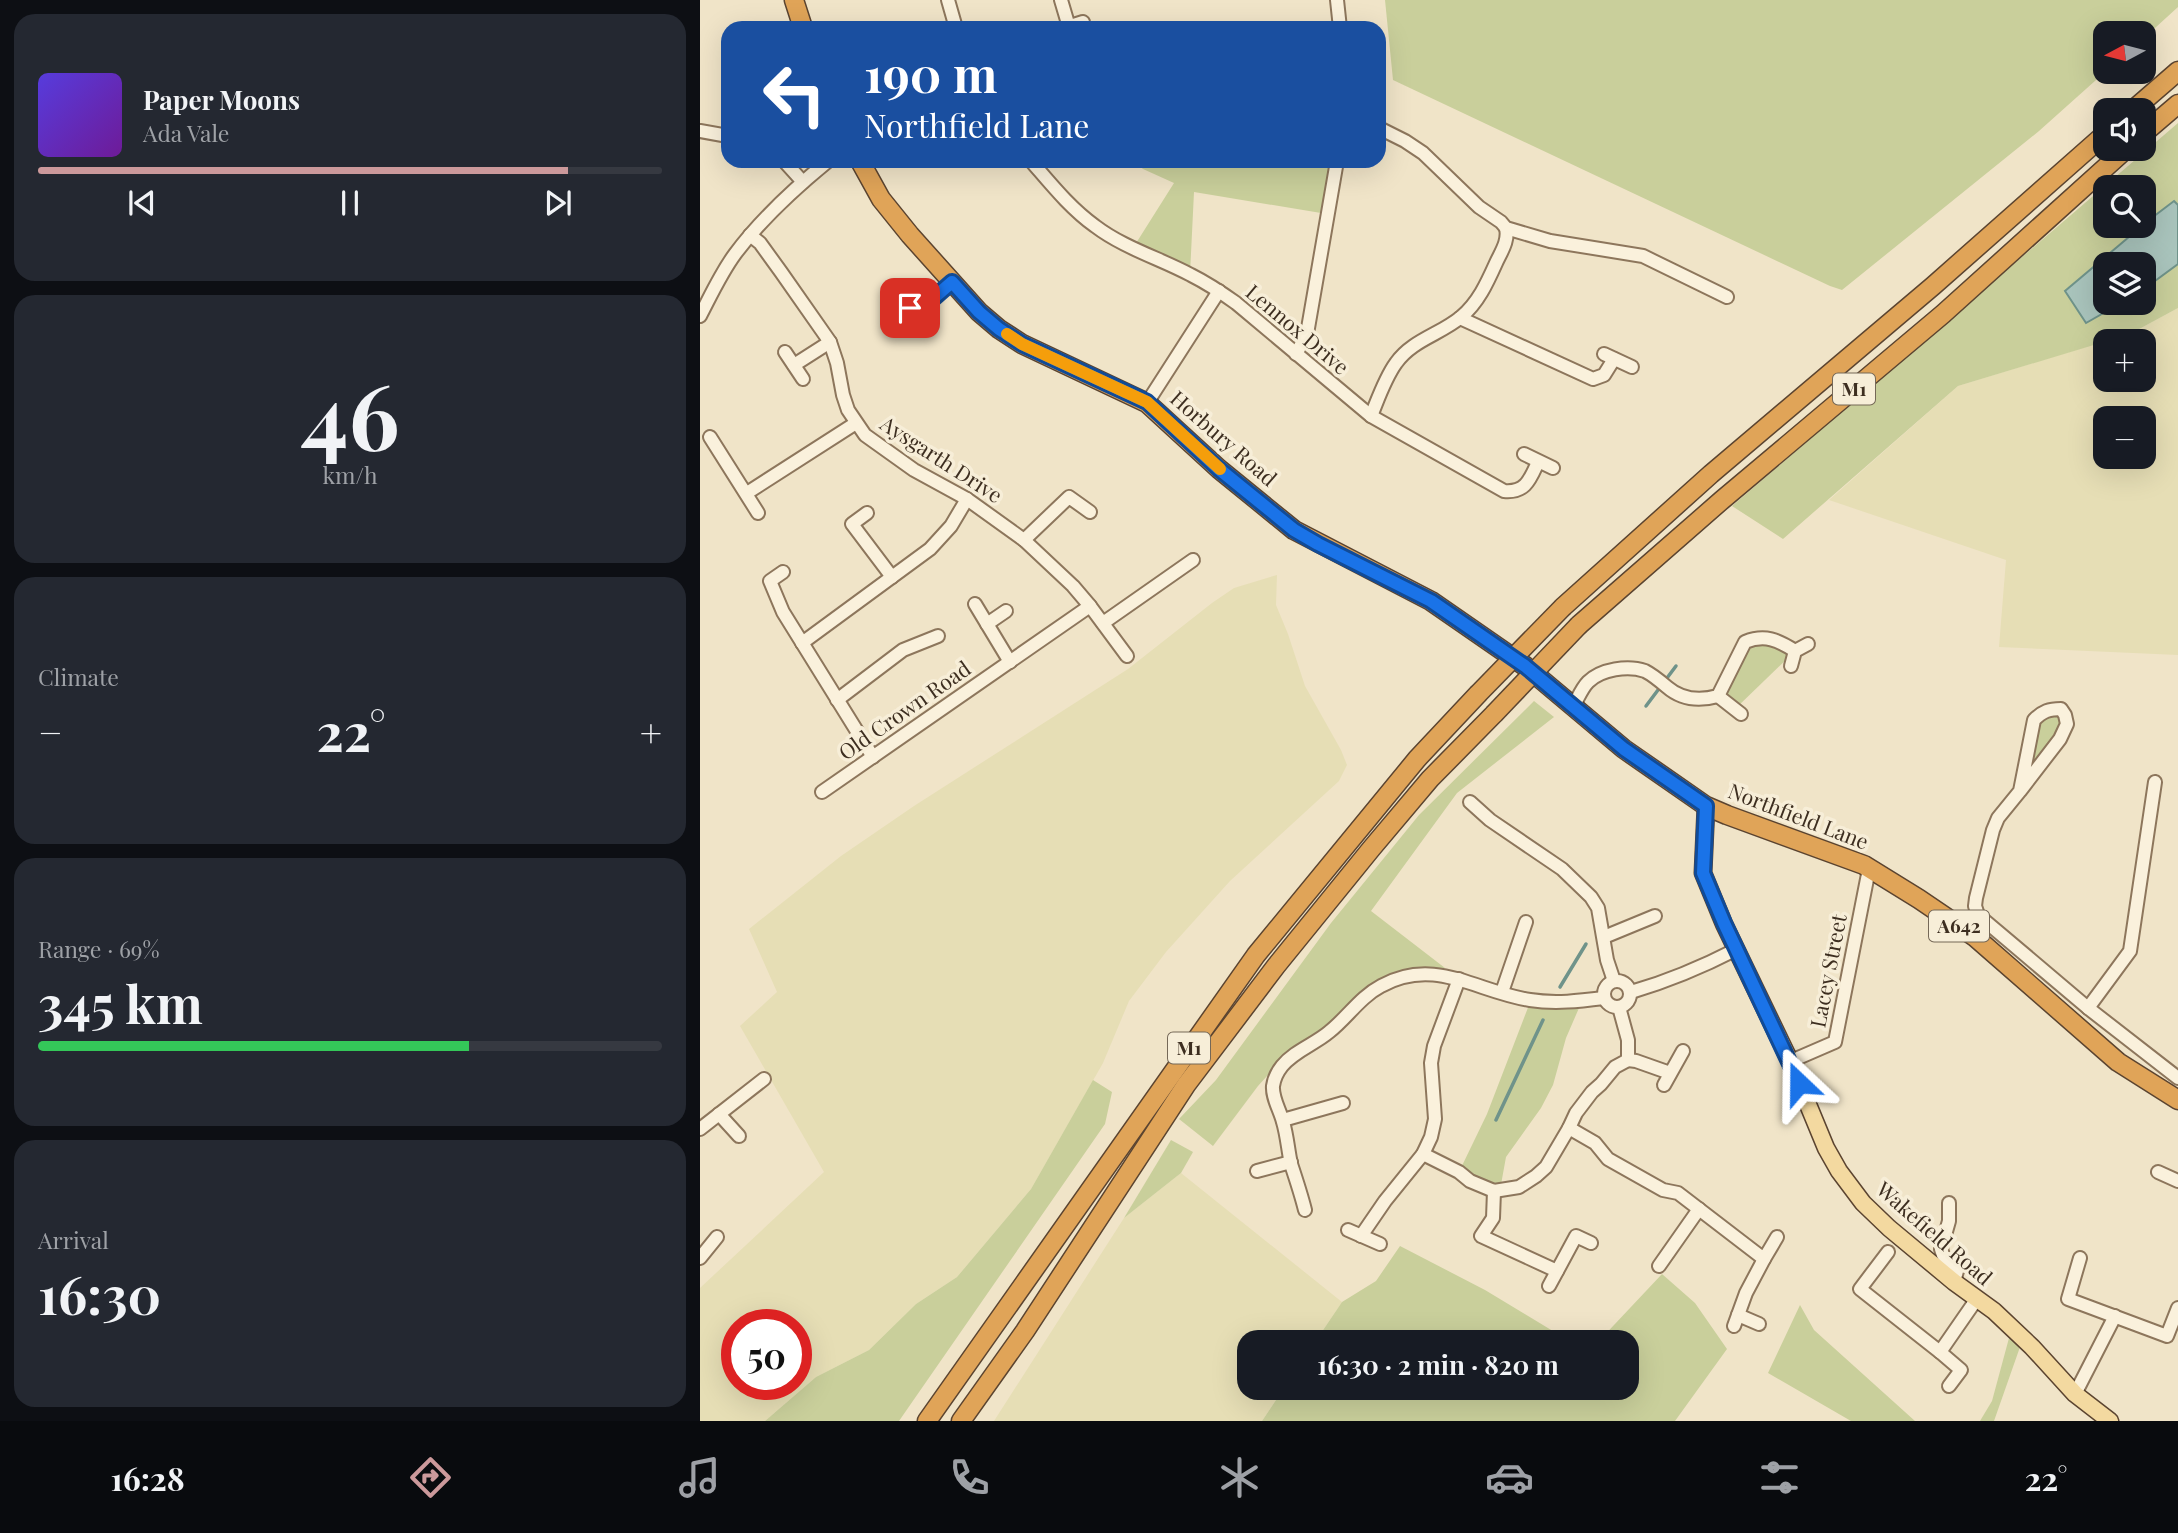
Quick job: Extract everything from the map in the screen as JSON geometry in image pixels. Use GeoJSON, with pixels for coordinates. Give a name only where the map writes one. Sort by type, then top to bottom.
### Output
{"type":"FeatureCollection","features":[{"type":"Feature","properties":{"kind":"highway"},"geometry":{"type":"LineString","coordinates":[[794,0],[801,21]]}},
{"type":"Feature","properties":{"kind":"highway"},"geometry":{"type":"LineString","coordinates":[[2147,98],[2178,71]]}},
{"type":"Feature","properties":{"kind":"highway"},"geometry":{"type":"LineString","coordinates":[[2156,123],[2178,104]]}},
{"type":"Feature","properties":{"kind":"highway","name":"M1"},"geometry":{"type":"LineString","coordinates":[[927,1421],[1256,955],[1416,759],[1563,607],[1711,474],[1922,295],[2093,145]]}},
{"type":"Feature","properties":{"kind":"highway","name":"M1"},"geometry":{"type":"LineString","coordinates":[[961,1421],[1025,1331],[1202,1063],[1276,966],[1430,779],[1579,625],[1722,500],[1943,314],[2113,161]]}},
{"type":"Feature","properties":{"kind":"highway","name":"Horbury Road"},"geometry":{"type":"LineString","coordinates":[[864,168],[881,199],[979,312],[999,329],[1022,344],[1147,402],[1219,469],[1294,530],[1431,601],[1525,666]]}},
{"type":"Feature","properties":{"kind":"highway","name":"Northfield Lane"},"geometry":{"type":"LineString","coordinates":[[1525,666],[1624,749],[1706,806],[1864,865],[1919,899],[1975,937],[2118,1062],[2178,1100]]}},
{"type":"Feature","properties":{"kind":"main road","name":"Wakefield Road"},"geometry":{"type":"LineString","coordinates":[[1706,806],[1703,873],[1790,1061],[1826,1148],[1839,1171],[1863,1203],[1954,1282],[1993,1311],[2032,1347],[2075,1394],[2110,1421]]}},
{"type":"Feature","properties":{"kind":"street"},"geometry":{"type":"LineString","coordinates":[[948,0],[954,21]]}},
{"type":"Feature","properties":{"kind":"street"},"geometry":{"type":"LineString","coordinates":[[1060,0],[1065,21]]}},
{"type":"Feature","properties":{"kind":"street"},"geometry":{"type":"LineString","coordinates":[[1337,0],[1339,21]]}},
{"type":"Feature","properties":{"kind":"street"},"geometry":{"type":"LineString","coordinates":[[700,131],[721,135]]}},
{"type":"Feature","properties":{"kind":"street"},"geometry":{"type":"LineString","coordinates":[[1386,132],[1423,153],[1479,207],[1506,228],[1550,241],[1643,257],[1719,297]]}},
{"type":"Feature","properties":{"kind":"street"},"geometry":{"type":"LineString","coordinates":[[790,168],[803,182]]}},
{"type":"Feature","properties":{"kind":"street"},"geometry":{"type":"LineString","coordinates":[[700,316],[718,281],[750,235],[820,168]]}},
{"type":"Feature","properties":{"kind":"street","name":"Lennox Drive"},"geometry":{"type":"LineString","coordinates":[[1037,168],[1056,190],[1096,227],[1116,240],[1190,274],[1237,303],[1371,416],[1504,491],[1519,490],[1527,485],[1538,462]]}},
{"type":"Feature","properties":{"kind":"street"},"geometry":{"type":"LineString","coordinates":[[1296,354],[1307,334],[1336,168]]}},
{"type":"Feature","properties":{"kind":"street"},"geometry":{"type":"LineString","coordinates":[[1371,416],[1396,363],[1405,352],[1460,318],[1473,304],[1490,277],[1507,240],[1506,228]]}},
{"type":"Feature","properties":{"kind":"street","name":"Aysgarth Drive"},"geometry":{"type":"LineString","coordinates":[[750,235],[760,243],[830,342],[838,363],[848,410],[865,435],[914,470],[967,499],[1024,540],[1052,564],[1090,606],[1126,656]]}},
{"type":"Feature","properties":{"kind":"street"},"geometry":{"type":"LineString","coordinates":[[920,310],[952,282]]}},
{"type":"Feature","properties":{"kind":"street"},"geometry":{"type":"LineString","coordinates":[[1147,402],[1219,291]]}},
{"type":"Feature","properties":{"kind":"street"},"geometry":{"type":"LineString","coordinates":[[1460,318],[1593,379],[1604,375],[1609,357],[1632,367]]}},
{"type":"Feature","properties":{"kind":"street"},"geometry":{"type":"LineString","coordinates":[[794,365],[830,342]]}},
{"type":"Feature","properties":{"kind":"street"},"geometry":{"type":"LineString","coordinates":[[785,352],[803,379]]}},
{"type":"Feature","properties":{"kind":"street"},"geometry":{"type":"LineString","coordinates":[[747,493],[856,423]]}},
{"type":"Feature","properties":{"kind":"street"},"geometry":{"type":"LineString","coordinates":[[710,437],[758,513]]}},
{"type":"Feature","properties":{"kind":"street"},"geometry":{"type":"LineString","coordinates":[[1524,453],[1553,468]]}},
{"type":"Feature","properties":{"kind":"street"},"geometry":{"type":"LineString","coordinates":[[719,478],[731,470]]}},
{"type":"Feature","properties":{"kind":"street"},"geometry":{"type":"LineString","coordinates":[[1024,540],[1069,496],[1090,512]]}},
{"type":"Feature","properties":{"kind":"street"},"geometry":{"type":"LineString","coordinates":[[802,643],[930,549],[951,526],[967,499]]}},
{"type":"Feature","properties":{"kind":"street"},"geometry":{"type":"LineString","coordinates":[[867,513],[852,524],[892,577]]}},
{"type":"Feature","properties":{"kind":"street"},"geometry":{"type":"LineString","coordinates":[[1172,557],[1181,568]]}},
{"type":"Feature","properties":{"kind":"street"},"geometry":{"type":"LineString","coordinates":[[1103,623],[1193,560]]}},
{"type":"Feature","properties":{"kind":"street"},"geometry":{"type":"LineString","coordinates":[[783,572],[770,581],[783,612],[873,757]]}},
{"type":"Feature","properties":{"kind":"street"},"geometry":{"type":"LineString","coordinates":[[975,604],[1010,662]]}},
{"type":"Feature","properties":{"kind":"street","name":"Old Crown Road"},"geometry":{"type":"LineString","coordinates":[[822,792],[1090,606]]}},
{"type":"Feature","properties":{"kind":"street"},"geometry":{"type":"LineString","coordinates":[[988,624],[1006,611]]}},
{"type":"Feature","properties":{"kind":"street"},"geometry":{"type":"LineString","coordinates":[[837,700],[903,650],[938,636]]}},
{"type":"Feature","properties":{"kind":"street"},"geometry":{"type":"LineString","coordinates":[[1574,705],[1587,682],[1600,674],[1631,668],[1645,671],[1677,695],[1708,699],[1718,696],[1745,642],[1765,637],[1795,650]]}},
{"type":"Feature","properties":{"kind":"street"},"geometry":{"type":"LineString","coordinates":[[1795,650],[1808,644]]}},
{"type":"Feature","properties":{"kind":"street"},"geometry":{"type":"LineString","coordinates":[[1791,666],[1795,650]]}},
{"type":"Feature","properties":{"kind":"street"},"geometry":{"type":"LineString","coordinates":[[1718,696],[1741,714]]}},
{"type":"Feature","properties":{"kind":"street"},"geometry":{"type":"LineString","coordinates":[[2020,791],[2034,720],[2042,712],[2061,709],[2067,723],[2065,732],[2020,791],[1998,818],[1993,830],[1975,906],[1978,915],[2088,1008],[2178,1078]]}},
{"type":"Feature","properties":{"kind":"street"},"geometry":{"type":"LineString","coordinates":[[2088,1008],[2130,951],[2155,782]]}},
{"type":"Feature","properties":{"kind":"street"},"geometry":{"type":"LineString","coordinates":[[1470,802],[1490,820],[1562,869],[1584,888],[1598,908],[1607,960],[1614,981]]}},
{"type":"Feature","properties":{"kind":"street","name":"Lacey Street"},"geometry":{"type":"LineString","coordinates":[[1798,1058],[1835,1042],[1869,869]]}},
{"type":"Feature","properties":{"kind":"street"},"geometry":{"type":"LineString","coordinates":[[1604,937],[1655,916]]}},
{"type":"Feature","properties":{"kind":"street"},"geometry":{"type":"LineString","coordinates":[[1502,992],[1526,922]]}},
{"type":"Feature","properties":{"kind":"street"},"geometry":{"type":"LineString","coordinates":[[1631,992],[1691,972],[1737,949]]}},
{"type":"Feature","properties":{"kind":"street"},"geometry":{"type":"LineString","coordinates":[[1305,1210],[1273,1085],[1282,1066],[1327,1034],[1366,996],[1382,985],[1423,974],[1443,975],[1528,1000],[1571,1002],[1604,998]]}},
{"type":"Feature","properties":{"kind":"street"},"geometry":{"type":"LineString","coordinates":[[1361,1236],[1423,1154],[1431,1137],[1435,1119],[1431,1063],[1434,1046],[1459,979]]}},
{"type":"Feature","properties":{"kind":"street"},"geometry":{"type":"LineString","coordinates":[[1614,981],[1623,981],[1631,992],[1629,1000],[1619,1007],[1610,1005],[1604,998],[1605,989],[1614,981]]}},
{"type":"Feature","properties":{"kind":"street"},"geometry":{"type":"LineString","coordinates":[[2057,1008],[2069,991]]}},
{"type":"Feature","properties":{"kind":"street"},"geometry":{"type":"LineString","coordinates":[[1619,1007],[1628,1040],[1628,1060]]}},
{"type":"Feature","properties":{"kind":"street"},"geometry":{"type":"LineString","coordinates":[[1423,1154],[1459,1172],[1470,1181],[1494,1191],[1519,1187],[1546,1167],[1576,1112],[1615,1067],[1628,1060],[1636,1061],[1667,1079],[1683,1051]]}},
{"type":"Feature","properties":{"kind":"street"},"geometry":{"type":"LineString","coordinates":[[700,1129],[764,1080]]}},
{"type":"Feature","properties":{"kind":"street"},"geometry":{"type":"LineString","coordinates":[[1283,1120],[1343,1103]]}},
{"type":"Feature","properties":{"kind":"street"},"geometry":{"type":"LineString","coordinates":[[719,1114],[739,1136]]}},
{"type":"Feature","properties":{"kind":"street"},"geometry":{"type":"LineString","coordinates":[[1569,1128],[1595,1143],[1608,1158],[1638,1169],[1663,1191],[1678,1193],[1764,1259]]}},
{"type":"Feature","properties":{"kind":"street"},"geometry":{"type":"LineString","coordinates":[[1257,1171],[1291,1162]]}},
{"type":"Feature","properties":{"kind":"street"},"geometry":{"type":"LineString","coordinates":[[2158,1172],[2178,1181]]}},
{"type":"Feature","properties":{"kind":"street"},"geometry":{"type":"LineString","coordinates":[[1494,1191],[1493,1218],[1481,1236],[1557,1271]]}},
{"type":"Feature","properties":{"kind":"street"},"geometry":{"type":"LineString","coordinates":[[1949,1202],[1950,1221],[1941,1249],[1942,1255],[1957,1271],[1954,1282]]}},
{"type":"Feature","properties":{"kind":"street"},"geometry":{"type":"LineString","coordinates":[[1659,1266],[1699,1209]]}},
{"type":"Feature","properties":{"kind":"street"},"geometry":{"type":"LineString","coordinates":[[1348,1230],[1380,1244]]}},
{"type":"Feature","properties":{"kind":"street"},"geometry":{"type":"LineString","coordinates":[[1549,1286],[1576,1236],[1591,1243]]}},
{"type":"Feature","properties":{"kind":"street"},"geometry":{"type":"LineString","coordinates":[[700,1258],[717,1237]]}},
{"type":"Feature","properties":{"kind":"street"},"geometry":{"type":"LineString","coordinates":[[1759,1324],[1736,1321],[1746,1293],[1777,1237]]}},
{"type":"Feature","properties":{"kind":"street"},"geometry":{"type":"LineString","coordinates":[[1888,1252],[1860,1289],[1961,1370],[1949,1387]]}},
{"type":"Feature","properties":{"kind":"street"},"geometry":{"type":"LineString","coordinates":[[2081,1266],[2068,1299],[2166,1336],[2178,1308]]}},
{"type":"Feature","properties":{"kind":"street"},"geometry":{"type":"LineString","coordinates":[[1940,1352],[1976,1300]]}},
{"type":"Feature","properties":{"kind":"street"},"geometry":{"type":"LineString","coordinates":[[2075,1394],[2115,1316]]}},
{"type":"Feature","properties":{"kind":"shaded area"},"geometry":{"type":"Polygon","coordinates":[[[2178,308],[2178,655],[1999,647],[2006,560],[1829,500],[1958,386],[2093,345],[2093,392],[2156,392],[2156,329],[2139,329],[2178,308]]]}},
{"type":"Feature","properties":{"kind":"shaded area"},"geometry":{"type":"Polygon","coordinates":[[[1277,575],[1276,605],[1305,686],[1347,765],[1339,781],[1230,881],[1166,952],[1129,1001],[1103,1063],[1031,1189],[957,1277],[916,1304],[869,1350],[812,1380],[812,1309],[721,1309],[721,1400],[789,1400],[765,1421],[700,1421],[700,1288],[824,1172],[740,1026],[777,992],[749,929],[841,856],[1128,669],[1234,588],[1277,575]]]}},
{"type":"Feature","properties":{"kind":"shaded area"},"geometry":{"type":"Polygon","coordinates":[[[1181,1173],[1342,1302],[1323,1330],[1237,1330],[1237,1400],[1276,1400],[1262,1421],[994,1421],[1124,1218],[1181,1173]]]}},
{"type":"Feature","properties":{"kind":"green space"},"geometry":{"type":"Polygon","coordinates":[[[1385,0],[2178,0],[2178,7],[2156,27],[2156,21],[2093,21],[2093,83],[2039,131],[1842,290],[1393,80],[1385,0]]]}},
{"type":"Feature","properties":{"kind":"green space"},"geometry":{"type":"Polygon","coordinates":[[[2178,123],[2178,308],[2139,329],[2093,329],[2093,345],[1958,386],[1783,539],[1732,506],[2093,196],[2093,238],[2156,238],[2156,175],[2117,175],[2134,161],[2156,161],[2156,142],[2178,123]]]}},
{"type":"Feature","properties":{"kind":"green space"},"geometry":{"type":"Polygon","coordinates":[[[1336,168],[1327,214],[1194,192],[1190,274],[1133,248],[1174,183],[1143,169],[1336,168]]]}},
{"type":"Feature","properties":{"kind":"green space"},"geometry":{"type":"Polygon","coordinates":[[[1754,638],[1795,651],[1735,709],[1718,696],[1754,638]]]}},
{"type":"Feature","properties":{"kind":"green space"},"geometry":{"type":"Polygon","coordinates":[[[1534,701],[1554,717],[1457,793],[1371,911],[1445,968],[1410,972],[1363,991],[1325,1029],[1286,1055],[1258,1086],[1213,1146],[1179,1119],[1216,1080],[1331,923],[1419,815],[1534,701]]]}},
{"type":"Feature","properties":{"kind":"green space"},"geometry":{"type":"Polygon","coordinates":[[[2051,709],[2067,724],[2020,791],[2034,720],[2051,709]]]}},
{"type":"Feature","properties":{"kind":"green space"},"geometry":{"type":"Polygon","coordinates":[[[1529,1005],[1579,1008],[1566,1038],[1553,1085],[1541,1108],[1506,1157],[1500,1190],[1459,1172],[1487,1114],[1529,1005]]]}},
{"type":"Feature","properties":{"kind":"green space"},"geometry":{"type":"Polygon","coordinates":[[[1093,1080],[1112,1092],[1105,1124],[899,1421],[765,1421],[789,1400],[812,1400],[812,1380],[816,1377],[869,1350],[916,1304],[957,1277],[1031,1189],[1093,1080]]]}},
{"type":"Feature","properties":{"kind":"green space"},"geometry":{"type":"Polygon","coordinates":[[[1171,1140],[1193,1152],[1181,1173],[1124,1218],[1171,1140]]]}},
{"type":"Feature","properties":{"kind":"green space"},"geometry":{"type":"Polygon","coordinates":[[[1400,1246],[1485,1290],[1551,1330],[1323,1330],[1342,1302],[1376,1281],[1400,1246]]]}},
{"type":"Feature","properties":{"kind":"green space"},"geometry":{"type":"Polygon","coordinates":[[[1662,1274],[1695,1303],[1727,1349],[1675,1421],[1262,1421],[1276,1400],[1639,1400],[1639,1330],[1609,1330],[1662,1274]]]}},
{"type":"Feature","properties":{"kind":"green space"},"geometry":{"type":"Polygon","coordinates":[[[1800,1305],[1814,1330],[1915,1421],[1851,1421],[1768,1373],[1800,1305]]]}},
{"type":"Feature","properties":{"kind":"green space"},"geometry":{"type":"Polygon","coordinates":[[[2009,1338],[2020,1347],[1994,1421],[1980,1421],[1992,1401],[2009,1338]]]}},
{"type":"Feature","properties":{"kind":"water"},"geometry":{"type":"Polygon","coordinates":[[[2174,201],[2178,205],[2178,264],[2156,280],[2156,252],[2111,252],[2128,238],[2156,238],[2156,215],[2174,201]]]}},
{"type":"Feature","properties":{"kind":"water"},"geometry":{"type":"Polygon","coordinates":[[[2093,267],[2093,315],[2100,315],[2086,323],[2065,291],[2093,267]]]}},
{"type":"Feature","properties":{"kind":"waterway"},"geometry":{"type":"LineString","coordinates":[[1646,706],[1676,666]]}},
{"type":"Feature","properties":{"kind":"waterway"},"geometry":{"type":"LineString","coordinates":[[1560,987],[1586,944]]}},
{"type":"Feature","properties":{"kind":"waterway"},"geometry":{"type":"LineString","coordinates":[[1496,1120],[1543,1020]]}},
{"type":"Feature","properties":{"kind":"slow traffic"},"geometry":{"type":"LineString","coordinates":[[1007,334],[1022,344],[1147,402],[1220,469]]}},
{"type":"Feature","properties":{"kind":"route"},"geometry":{"type":"LineString","coordinates":[[910,308],[920,310],[952,282],[979,312],[1022,344],[1147,402],[1219,469],[1294,530],[1431,601],[1525,666],[1624,749],[1706,806],[1703,873],[1799,1083]]}}]}
